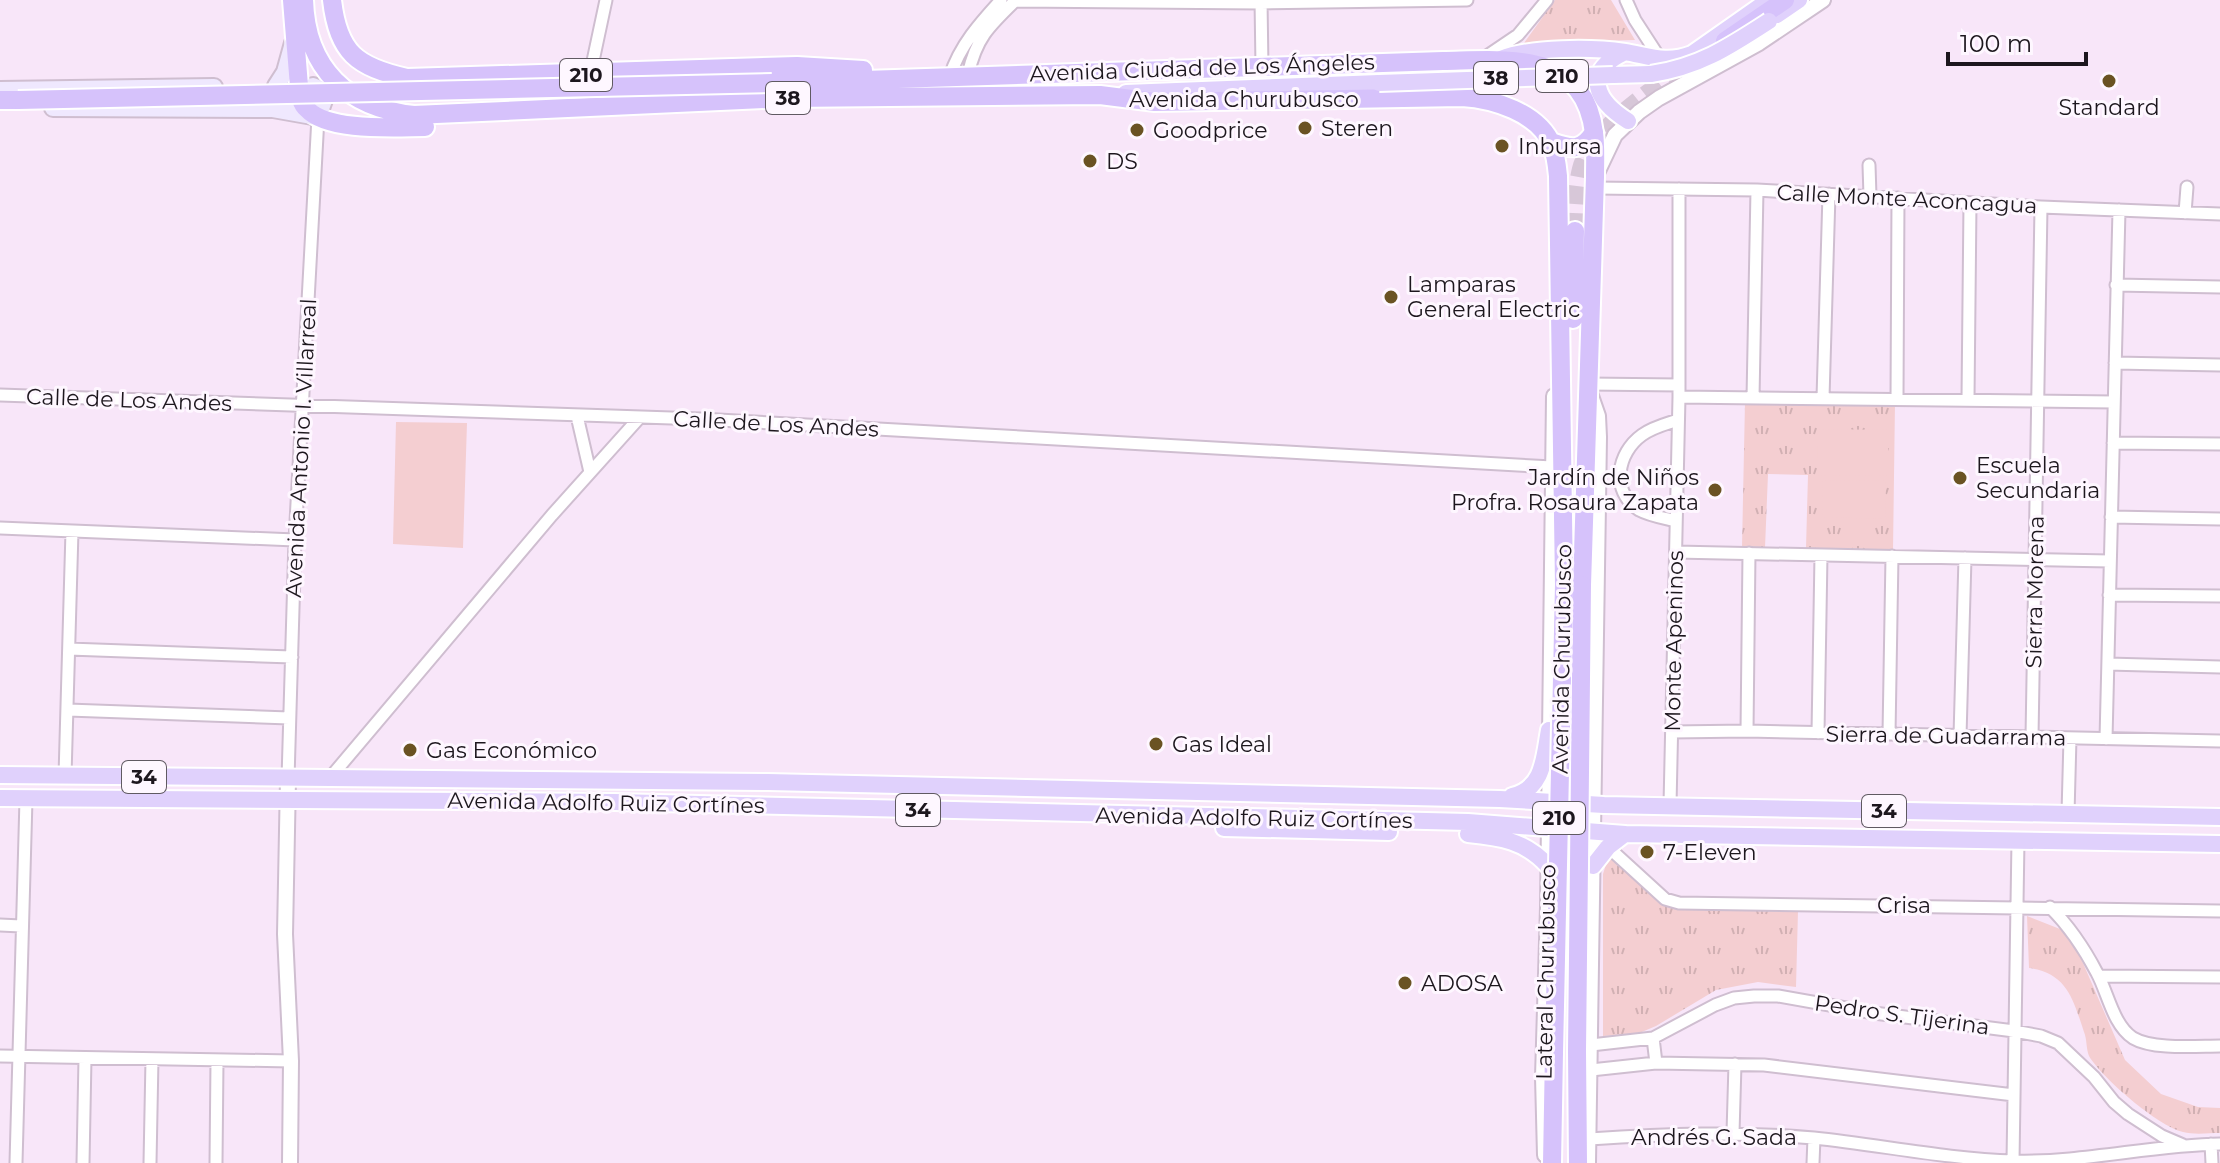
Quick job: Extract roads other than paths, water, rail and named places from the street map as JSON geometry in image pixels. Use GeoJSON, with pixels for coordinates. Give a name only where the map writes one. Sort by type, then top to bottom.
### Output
{"type":"FeatureCollection","features":[{"type":"Feature","properties":{"kind":"highway"},"geometry":{"type":"LineString","coordinates":[[292,0],[299,86],[304,105],[318,117],[351,125],[423,127],[454,124],[476,114]]}},
{"type":"Feature","properties":{"kind":"highway"},"geometry":{"type":"LineString","coordinates":[[304,0],[307,29],[316,55],[334,80],[363,103],[396,113],[476,114]]}},
{"type":"Feature","properties":{"kind":"highway","name":"210"},"geometry":{"type":"LineString","coordinates":[[332,0],[335,24],[349,52],[365,66],[407,78],[824,66],[883,71],[904,77]]}},
{"type":"Feature","properties":{"kind":"highway"},"geometry":{"type":"LineString","coordinates":[[1695,59],[1785,0]]}},
{"type":"Feature","properties":{"kind":"highway","name":"Avenida Ciudad de Los Ángeles"},"geometry":{"type":"LineString","coordinates":[[904,77],[1500,60]]}},
{"type":"Feature","properties":{"kind":"highway","name":"Avenida Churubusco"},"geometry":{"type":"LineString","coordinates":[[1500,60],[1535,63],[1552,69],[1572,83],[1589,111],[1594,132],[1588,387],[1573,585],[1552,1163]]}},
{"type":"Feature","properties":{"kind":"highway"},"geometry":{"type":"LineString","coordinates":[[9,100],[772,83],[904,77]]}},
{"type":"Feature","properties":{"kind":"highway"},"geometry":{"type":"LineString","coordinates":[[407,78],[404,95],[418,104],[490,104],[526,110]]}},
{"type":"Feature","properties":{"kind":"highway","name":"Avenida Ciudad de Los Ángeles"},"geometry":{"type":"LineString","coordinates":[[476,114],[788,98],[1100,95]]}},
{"type":"Feature","properties":{"kind":"highway","name":"Avenida Churubusco"},"geometry":{"type":"LineString","coordinates":[[1100,95],[1155,102],[1488,99],[1522,115],[1551,142],[1558,176],[1563,349],[1558,460],[1573,585],[1584,1048],[1578,1163]]}},
{"type":"Feature","properties":{"kind":"highway"},"geometry":{"type":"LineString","coordinates":[[1551,142],[1566,148],[1578,148],[1594,132]]}},
{"type":"Feature","properties":{"kind":"highway"},"geometry":{"type":"LineString","coordinates":[[1558,460],[1571,426],[1575,231]]}},
{"type":"Feature","properties":{"kind":"main road","name":"38"},"geometry":{"type":"LineString","coordinates":[[1500,60],[1528,51],[1624,52],[1661,60],[1692,54],[1769,0]]}},
{"type":"Feature","properties":{"kind":"main road","name":"38"},"geometry":{"type":"LineString","coordinates":[[1100,95],[1668,72],[1720,53],[1799,0]]}},
{"type":"Feature","properties":{"kind":"main road"},"geometry":{"type":"LineString","coordinates":[[276,86],[285,72],[294,38]]}},
{"type":"Feature","properties":{"kind":"main road"},"geometry":{"type":"LineString","coordinates":[[1624,52],[1606,62],[1599,72],[1597,83],[1607,105],[1628,121]]}},
{"type":"Feature","properties":{"kind":"main road"},"geometry":{"type":"LineString","coordinates":[[0,90],[299,86]]}},
{"type":"Feature","properties":{"kind":"main road"},"geometry":{"type":"LineString","coordinates":[[0,107],[273,109],[318,117]]}},
{"type":"Feature","properties":{"kind":"main road"},"geometry":{"type":"LineString","coordinates":[[1500,799],[1522,794],[1539,779],[1549,730]]}},
{"type":"Feature","properties":{"kind":"main road","name":"34"},"geometry":{"type":"LineString","coordinates":[[0,775],[329,779]]}},
{"type":"Feature","properties":{"kind":"main road","name":"Avenida Adolfo Ruiz Cortínes"},"geometry":{"type":"LineString","coordinates":[[329,779],[768,782],[2220,817]]}},
{"type":"Feature","properties":{"kind":"main road","name":"34"},"geometry":{"type":"LineString","coordinates":[[0,798],[288,801]]}},
{"type":"Feature","properties":{"kind":"main road","name":"Avenida Adolfo Ruiz Cortínes"},"geometry":{"type":"LineString","coordinates":[[288,801],[491,800],[1468,822],[1625,834],[2220,844]]}},
{"type":"Feature","properties":{"kind":"main road"},"geometry":{"type":"LineString","coordinates":[[1124,815],[1211,828],[1488,835],[1526,846],[1548,866]]}},
{"type":"Feature","properties":{"kind":"main road"},"geometry":{"type":"LineString","coordinates":[[1593,866],[1608,847],[1625,834]]}},
{"type":"Feature","properties":{"kind":"street"},"geometry":{"type":"LineString","coordinates":[[590,75],[606,0]]}},
{"type":"Feature","properties":{"kind":"street"},"geometry":{"type":"LineString","coordinates":[[959,76],[961,50],[1001,0]]}},
{"type":"Feature","properties":{"kind":"street"},"geometry":{"type":"LineString","coordinates":[[959,76],[986,29],[1016,0],[1464,0]]}},
{"type":"Feature","properties":{"kind":"street"},"geometry":{"type":"LineString","coordinates":[[1479,61],[1518,35],[1547,0]]}},
{"type":"Feature","properties":{"kind":"street"},"geometry":{"type":"LineString","coordinates":[[1626,0],[1661,60]]}},
{"type":"Feature","properties":{"kind":"street"},"geometry":{"type":"LineString","coordinates":[[1595,183],[1609,144],[1628,121],[1659,98],[1759,43],[1823,0]]}},
{"type":"Feature","properties":{"kind":"street"},"geometry":{"type":"LineString","coordinates":[[1261,2],[1262,67]]}},
{"type":"Feature","properties":{"kind":"street","name":"Avenida Antonio I. Villarreal"},"geometry":{"type":"LineString","coordinates":[[288,779],[295,540],[318,117]]}},
{"type":"Feature","properties":{"kind":"street"},"geometry":{"type":"LineString","coordinates":[[1869,165],[1870,196]]}},
{"type":"Feature","properties":{"kind":"street","name":"Calle Monte Aconcagua"},"geometry":{"type":"LineString","coordinates":[[1595,183],[2220,214]]}},
{"type":"Feature","properties":{"kind":"street"},"geometry":{"type":"LineString","coordinates":[[2185,213],[2187,187]]}},
{"type":"Feature","properties":{"kind":"street","name":"Monte Apeninos"},"geometry":{"type":"LineString","coordinates":[[1670,805],[1679,391],[1679,189]]}},
{"type":"Feature","properties":{"kind":"street"},"geometry":{"type":"LineString","coordinates":[[1753,398],[1757,190]]}},
{"type":"Feature","properties":{"kind":"street"},"geometry":{"type":"LineString","coordinates":[[1823,398],[1829,194]]}},
{"type":"Feature","properties":{"kind":"street"},"geometry":{"type":"LineString","coordinates":[[1897,399],[1898,198]]}},
{"type":"Feature","properties":{"kind":"street"},"geometry":{"type":"LineString","coordinates":[[1968,399],[1970,203]]}},
{"type":"Feature","properties":{"kind":"street","name":"Sierra Morena"},"geometry":{"type":"LineString","coordinates":[[2032,737],[2041,207]]}},
{"type":"Feature","properties":{"kind":"street"},"geometry":{"type":"LineString","coordinates":[[2106,739],[2119,210]]}},
{"type":"Feature","properties":{"kind":"street"},"geometry":{"type":"LineString","coordinates":[[2116,285],[2220,287]]}},
{"type":"Feature","properties":{"kind":"street"},"geometry":{"type":"LineString","coordinates":[[2115,363],[2220,365]]}},
{"type":"Feature","properties":{"kind":"street"},"geometry":{"type":"LineString","coordinates":[[1588,387],[1753,398],[2114,402]]}},
{"type":"Feature","properties":{"kind":"street","name":"Lateral Churubusco"},"geometry":{"type":"LineString","coordinates":[[1588,387],[1598,416],[1599,472],[1595,804],[1584,1048],[1591,1070],[1588,1163]]}},
{"type":"Feature","properties":{"kind":"street","name":"Calle de Los Andes"},"geometry":{"type":"LineString","coordinates":[[0,395],[640,417],[1558,460]]}},
{"type":"Feature","properties":{"kind":"street"},"geometry":{"type":"LineString","coordinates":[[577,416],[590,472]]}},
{"type":"Feature","properties":{"kind":"street"},"geometry":{"type":"LineString","coordinates":[[329,779],[640,417]]}},
{"type":"Feature","properties":{"kind":"street"},"geometry":{"type":"LineString","coordinates":[[1676,521],[1638,509],[1624,493],[1619,472],[1624,456],[1635,441],[1645,433],[1678,420]]}},
{"type":"Feature","properties":{"kind":"street"},"geometry":{"type":"LineString","coordinates":[[2113,443],[2220,444]]}},
{"type":"Feature","properties":{"kind":"street","name":"Lateral Churubusco"},"geometry":{"type":"LineString","coordinates":[[1546,1163],[1543,1077],[1549,730],[1558,460]]}},
{"type":"Feature","properties":{"kind":"street"},"geometry":{"type":"LineString","coordinates":[[1599,472],[1619,472]]}},
{"type":"Feature","properties":{"kind":"street"},"geometry":{"type":"LineString","coordinates":[[2111,517],[2220,519]]}},
{"type":"Feature","properties":{"kind":"street"},"geometry":{"type":"LineString","coordinates":[[0,528],[295,540]]}},
{"type":"Feature","properties":{"kind":"street"},"geometry":{"type":"LineString","coordinates":[[65,776],[72,531]]}},
{"type":"Feature","properties":{"kind":"street"},"geometry":{"type":"LineString","coordinates":[[1676,552],[2110,561]]}},
{"type":"Feature","properties":{"kind":"street"},"geometry":{"type":"LineString","coordinates":[[1747,731],[1749,553]]}},
{"type":"Feature","properties":{"kind":"street"},"geometry":{"type":"LineString","coordinates":[[1818,733],[1821,555]]}},
{"type":"Feature","properties":{"kind":"street"},"geometry":{"type":"LineString","coordinates":[[1889,734],[1892,556]]}},
{"type":"Feature","properties":{"kind":"street"},"geometry":{"type":"LineString","coordinates":[[1960,736],[1965,558]]}},
{"type":"Feature","properties":{"kind":"street"},"geometry":{"type":"LineString","coordinates":[[2109,595],[2220,596]]}},
{"type":"Feature","properties":{"kind":"street"},"geometry":{"type":"LineString","coordinates":[[69,649],[292,657]]}},
{"type":"Feature","properties":{"kind":"street"},"geometry":{"type":"LineString","coordinates":[[2108,664],[2220,667]]}},
{"type":"Feature","properties":{"kind":"street"},"geometry":{"type":"LineString","coordinates":[[68,710],[289,718]]}},
{"type":"Feature","properties":{"kind":"street"},"geometry":{"type":"LineString","coordinates":[[1549,730],[1595,731]]}},
{"type":"Feature","properties":{"kind":"street","name":"Sierra de Guadarrama"},"geometry":{"type":"LineString","coordinates":[[1672,732],[2220,741]]}},
{"type":"Feature","properties":{"kind":"street"},"geometry":{"type":"LineString","coordinates":[[2068,814],[2070,738]]}},
{"type":"Feature","properties":{"kind":"street"},"geometry":{"type":"LineString","coordinates":[[1549,768],[1595,769]]}},
{"type":"Feature","properties":{"kind":"street"},"geometry":{"type":"LineString","coordinates":[[288,779],[285,934],[291,1061],[290,1163]]}},
{"type":"Feature","properties":{"kind":"street"},"geometry":{"type":"LineString","coordinates":[[16,1163],[26,799]]}},
{"type":"Feature","properties":{"kind":"street"},"geometry":{"type":"LineString","coordinates":[[2013,1161],[2018,840]]}},
{"type":"Feature","properties":{"kind":"street","name":"Crisa"},"geometry":{"type":"LineString","coordinates":[[1608,847],[1672,902],[2220,911]]}},
{"type":"Feature","properties":{"kind":"street"},"geometry":{"type":"LineString","coordinates":[[2050,907],[2082,945],[2120,1025],[2133,1038],[2149,1043],[2220,1046]]}},
{"type":"Feature","properties":{"kind":"street"},"geometry":{"type":"LineString","coordinates":[[0,925],[21,926]]}},
{"type":"Feature","properties":{"kind":"street"},"geometry":{"type":"LineString","coordinates":[[2099,976],[2220,977]]}},
{"type":"Feature","properties":{"kind":"street","name":"Pedro S. Tijerina"},"geometry":{"type":"LineString","coordinates":[[1584,1048],[1653,1038],[1715,1005],[1734,998],[1754,996],[1778,996],[1874,1013],[2014,1031],[2058,1043],[2128,1114],[2162,1136],[2183,1145]]}},
{"type":"Feature","properties":{"kind":"street"},"geometry":{"type":"LineString","coordinates":[[1653,1038],[1656,1063]]}},
{"type":"Feature","properties":{"kind":"street"},"geometry":{"type":"LineString","coordinates":[[0,1056],[291,1061]]}},
{"type":"Feature","properties":{"kind":"street"},"geometry":{"type":"LineString","coordinates":[[83,1163],[85,1058]]}},
{"type":"Feature","properties":{"kind":"street"},"geometry":{"type":"LineString","coordinates":[[150,1163],[152,1059]]}},
{"type":"Feature","properties":{"kind":"street"},"geometry":{"type":"LineString","coordinates":[[216,1163],[217,1061]]}},
{"type":"Feature","properties":{"kind":"street"},"geometry":{"type":"LineString","coordinates":[[1591,1070],[1656,1063],[1735,1064],[2014,1095]]}},
{"type":"Feature","properties":{"kind":"street"},"geometry":{"type":"LineString","coordinates":[[1733,1133],[1735,1064]]}},
{"type":"Feature","properties":{"kind":"street","name":"Andrés G. Sada"},"geometry":{"type":"LineString","coordinates":[[1589,1139],[1733,1133],[1814,1138],[1977,1161],[2054,1162],[2183,1145],[2216,1144]]}},
{"type":"Feature","properties":{"kind":"street"},"geometry":{"type":"LineString","coordinates":[[1813,1163],[1814,1138]]}},
{"type":"Feature","properties":{"kind":"street"},"geometry":{"type":"LineString","coordinates":[[2212,1163],[2216,1144]]}},
{"type":"Feature","properties":{"kind":"tunnel"},"geometry":{"type":"LineString","coordinates":[[1575,231],[1581,169],[1597,139],[1642,97],[1687,65]]}},
{"type":"Feature","properties":{"kind":"place","name":"Standard"},"geometry":{"type":"Point","coordinates":[2109,81]}},
{"type":"Feature","properties":{"kind":"place","name":"Steren"},"geometry":{"type":"Point","coordinates":[1305,128]}},
{"type":"Feature","properties":{"kind":"place","name":"Goodprice"},"geometry":{"type":"Point","coordinates":[1137,130]}},
{"type":"Feature","properties":{"kind":"place","name":"Inbursa"},"geometry":{"type":"Point","coordinates":[1502,146]}},
{"type":"Feature","properties":{"kind":"place","name":"DS"},"geometry":{"type":"Point","coordinates":[1090,161]}},
{"type":"Feature","properties":{"kind":"place","name":"Lamparas General Electric"},"geometry":{"type":"Point","coordinates":[1391,297]}},
{"type":"Feature","properties":{"kind":"place","name":"Escuela Secundaria"},"geometry":{"type":"Point","coordinates":[1960,478]}},
{"type":"Feature","properties":{"kind":"place","name":"Jardín de Niños Profra. Rosaura Zapata"},"geometry":{"type":"Point","coordinates":[1715,490]}},
{"type":"Feature","properties":{"kind":"place","name":"Gas Ideal"},"geometry":{"type":"Point","coordinates":[1156,744]}},
{"type":"Feature","properties":{"kind":"place","name":"Gas Económico"},"geometry":{"type":"Point","coordinates":[410,750]}},
{"type":"Feature","properties":{"kind":"place","name":"7-Eleven"},"geometry":{"type":"Point","coordinates":[1647,852]}},
{"type":"Feature","properties":{"kind":"place","name":"ADOSA"},"geometry":{"type":"Point","coordinates":[1405,983]}}]}
